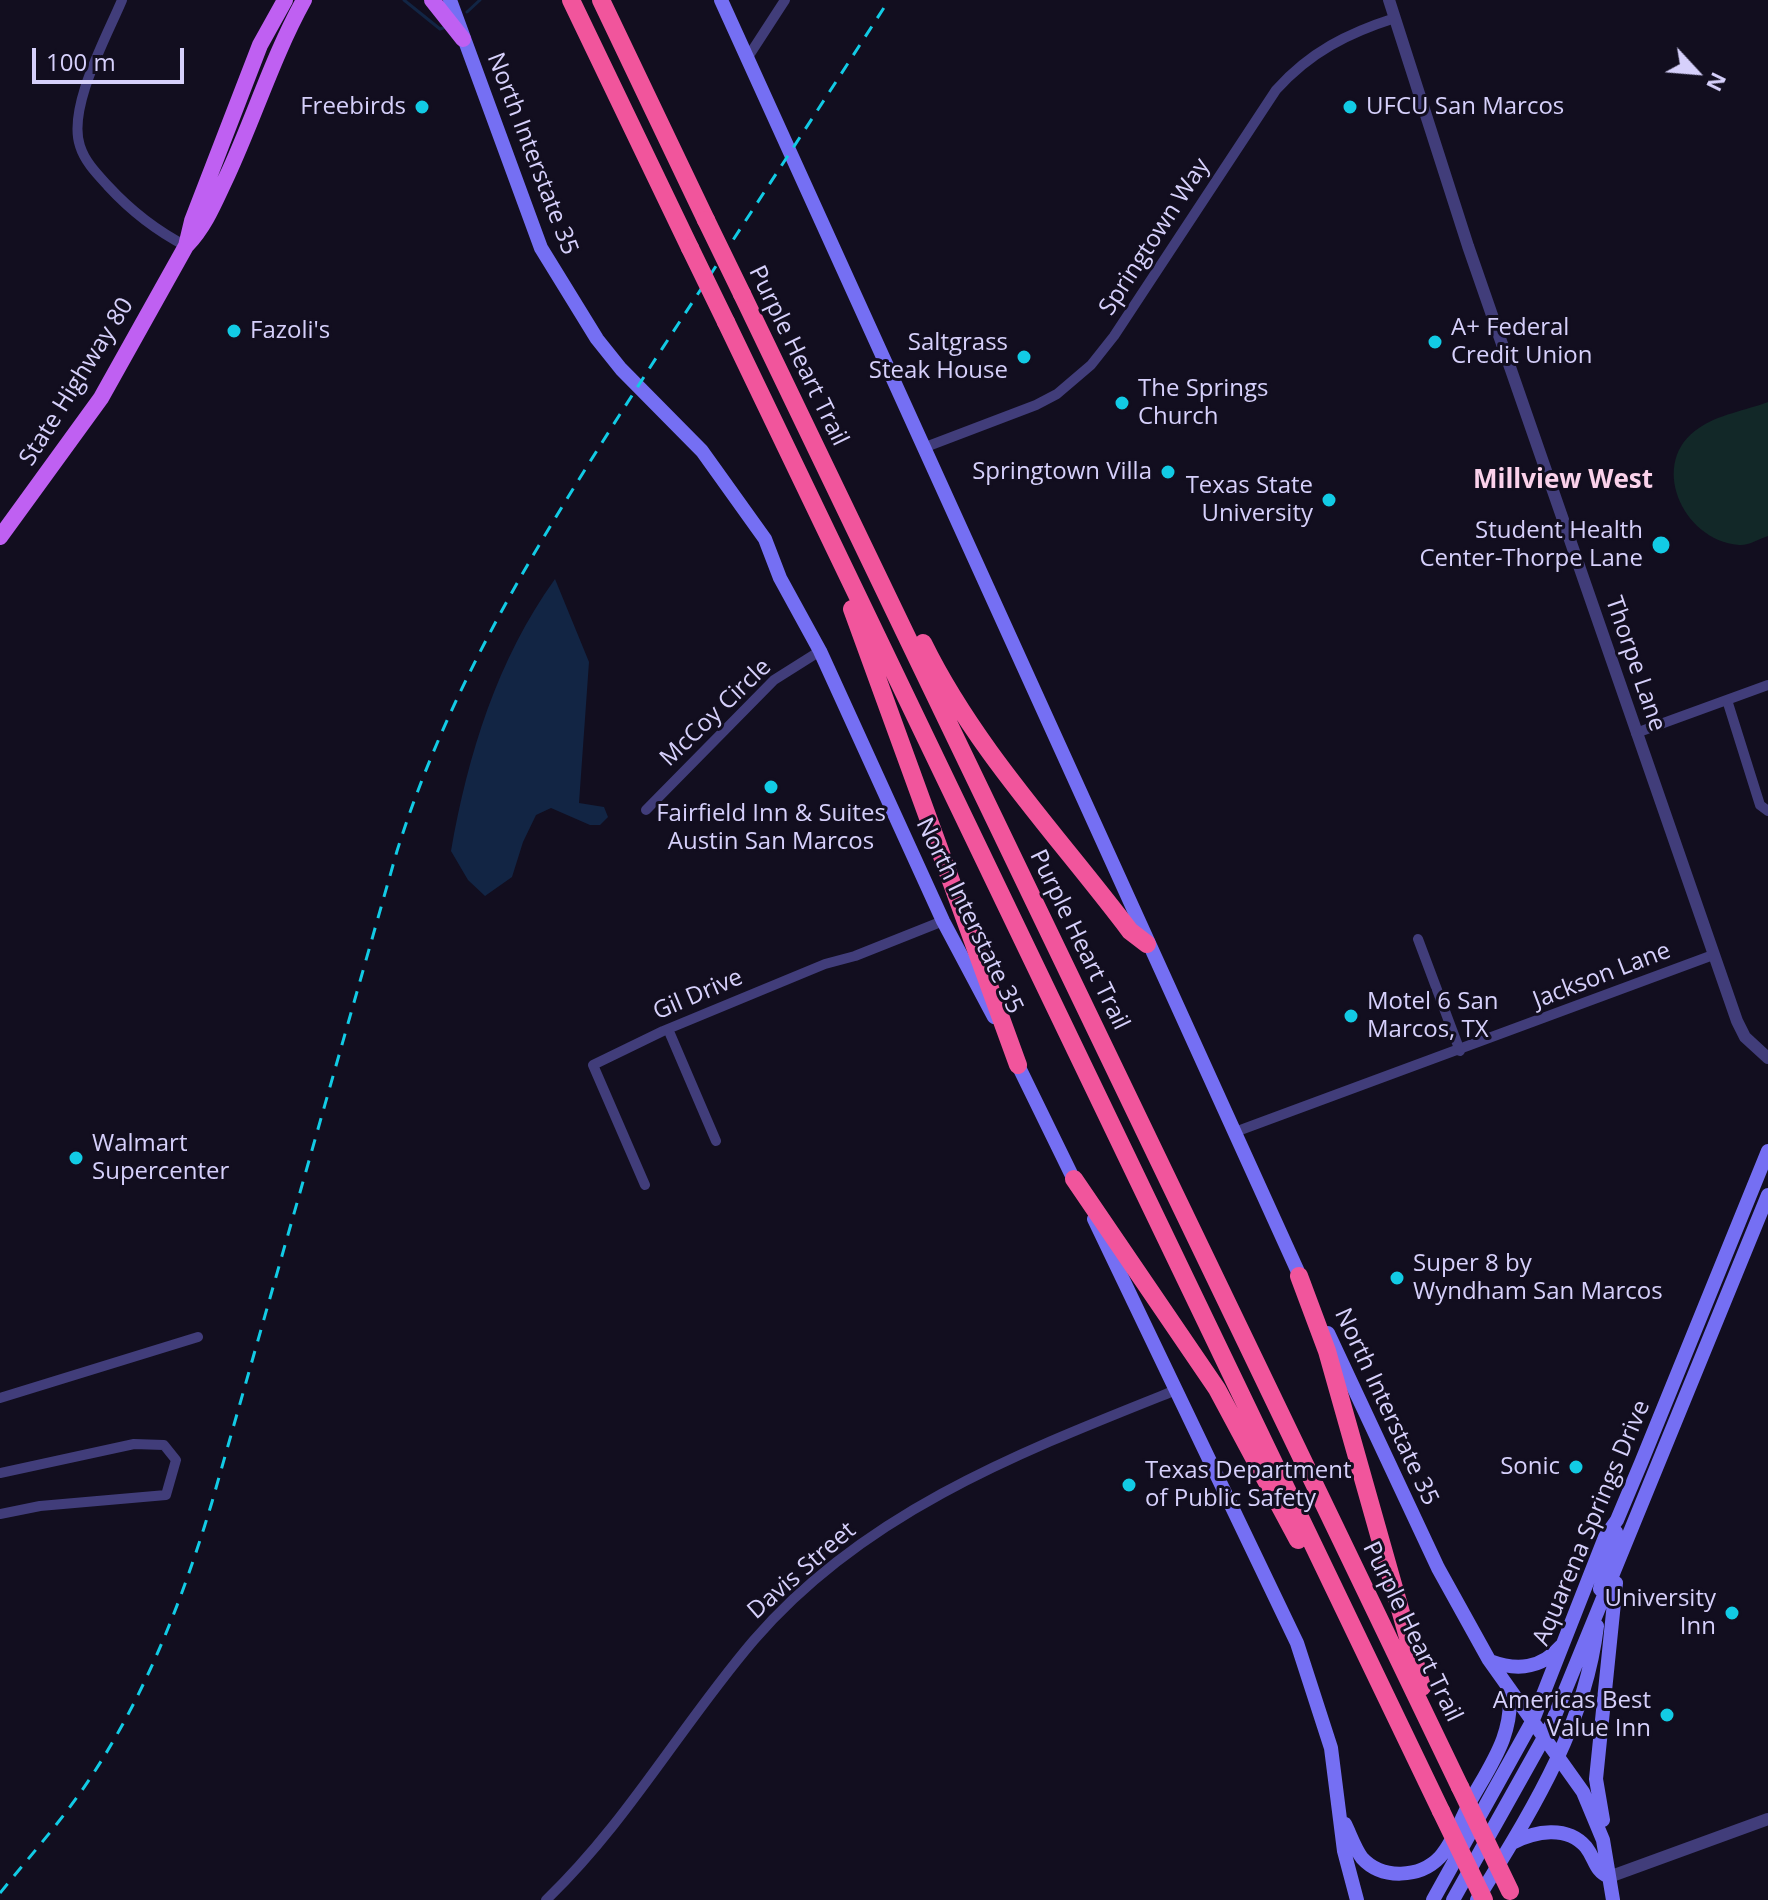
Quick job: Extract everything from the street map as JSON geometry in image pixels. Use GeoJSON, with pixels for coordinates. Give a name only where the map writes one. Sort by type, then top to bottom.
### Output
{"type":"FeatureCollection","features":[{"type":"Feature","properties":{"kind":"highway","name":"Purple Heart Trail"},"geometry":{"type":"LineString","coordinates":[[571,0],[1484,1900]]}},
{"type":"Feature","properties":{"kind":"highway","name":"Purple Heart Trail"},"geometry":{"type":"LineString","coordinates":[[601,0],[1512,1896]]}},
{"type":"Feature","properties":{"kind":"highway"},"geometry":{"type":"LineString","coordinates":[[824,466],[969,723],[1130,931],[1147,944]]}},
{"type":"Feature","properties":{"kind":"highway"},"geometry":{"type":"LineString","coordinates":[[832,546],[867,655],[1018,1065]]}},
{"type":"Feature","properties":{"kind":"highway"},"geometry":{"type":"LineString","coordinates":[[1074,1179],[1223,1400],[1426,1779]]}},
{"type":"Feature","properties":{"kind":"highway"},"geometry":{"type":"LineString","coordinates":[[1299,1276],[1327,1351],[1415,1666],[1444,1754]]}},
{"type":"Feature","properties":{"kind":"main road"},"geometry":{"type":"LineString","coordinates":[[271,21],[273,0]]}},
{"type":"Feature","properties":{"kind":"main road","name":"State Highway 80"},"geometry":{"type":"LineString","coordinates":[[186,246],[192,221],[271,21],[290,5],[304,0]]}},
{"type":"Feature","properties":{"kind":"main road"},"geometry":{"type":"LineString","coordinates":[[290,5],[312,0]]}},
{"type":"Feature","properties":{"kind":"main road"},"geometry":{"type":"LineString","coordinates":[[432,0],[463,39]]}},
{"type":"Feature","properties":{"kind":"main road","name":"North Interstate 35"},"geometry":{"type":"LineString","coordinates":[[450,0],[541,248],[565,293],[621,369],[702,451],[765,539],[780,578],[820,651],[943,921],[1074,1179],[1297,1643],[1331,1748],[1344,1851],[1357,1900]]}},
{"type":"Feature","properties":{"kind":"main road","name":"North Interstate 35"},"geometry":{"type":"LineString","coordinates":[[721,0],[1299,1276],[1438,1568],[1489,1660],[1583,1792],[1603,1840],[1613,1900]]}},
{"type":"Feature","properties":{"kind":"main road","name":"State Highway 80"},"geometry":{"type":"LineString","coordinates":[[0,537],[101,398],[186,246],[203,228],[243,141],[290,5]]}},
{"type":"Feature","properties":{"kind":"main road","name":"Aquarena Springs Drive"},"geometry":{"type":"LineString","coordinates":[[1433,1900],[1533,1720],[1605,1537],[1617,1520],[1768,1151]]}},
{"type":"Feature","properties":{"kind":"main road","name":"Aquarena Springs Drive"},"geometry":{"type":"LineString","coordinates":[[1453,1900],[1545,1736],[1768,1196]]}},
{"type":"Feature","properties":{"kind":"main road"},"geometry":{"type":"LineString","coordinates":[[1724,1305],[1717,1293],[1741,1235],[1738,1226]]}},
{"type":"Feature","properties":{"kind":"main road"},"geometry":{"type":"LineString","coordinates":[[1477,1900],[1560,1756],[1587,1684],[1603,1574],[1617,1520]]}},
{"type":"Feature","properties":{"kind":"main road"},"geometry":{"type":"LineString","coordinates":[[1603,1840],[1605,1834],[1596,1779],[1613,1600],[1621,1555]]}},
{"type":"Feature","properties":{"kind":"main road"},"geometry":{"type":"LineString","coordinates":[[1489,1660],[1519,1669],[1537,1664],[1564,1642]]}},
{"type":"Feature","properties":{"kind":"main road"},"geometry":{"type":"LineString","coordinates":[[1340,1813],[1362,1857],[1382,1871],[1402,1875],[1419,1871],[1440,1857],[1508,1734],[1512,1710],[1509,1687]]}},
{"type":"Feature","properties":{"kind":"main road"},"geometry":{"type":"LineString","coordinates":[[1512,1843],[1539,1833],[1560,1833],[1580,1842],[1598,1872],[1609,1877]]}},
{"type":"Feature","properties":{"kind":"street"},"geometry":{"type":"LineString","coordinates":[[122,0],[80,107],[77,135],[80,148],[90,166],[136,215],[186,246]]}},
{"type":"Feature","properties":{"kind":"street"},"geometry":{"type":"LineString","coordinates":[[748,57],[785,0]]}},
{"type":"Feature","properties":{"kind":"street","name":"Thorpe Lane"},"geometry":{"type":"LineString","coordinates":[[1389,0],[1468,246],[1713,955],[1745,1037],[1768,1058]]}},
{"type":"Feature","properties":{"kind":"street","name":"Springtown Way"},"geometry":{"type":"LineString","coordinates":[[923,448],[1036,405],[1072,382],[1114,336],[1276,90],[1303,63],[1339,38],[1395,18]]}},
{"type":"Feature","properties":{"kind":"street","name":"McCoy Circle"},"geometry":{"type":"LineString","coordinates":[[646,810],[774,680],[820,651]]}},
{"type":"Feature","properties":{"kind":"street"},"geometry":{"type":"LineString","coordinates":[[1636,733],[1768,685]]}},
{"type":"Feature","properties":{"kind":"street"},"geometry":{"type":"LineString","coordinates":[[1727,700],[1760,805],[1768,811]]}},
{"type":"Feature","properties":{"kind":"street","name":"Gil Drive"},"geometry":{"type":"LineString","coordinates":[[645,1185],[593,1065],[668,1029],[825,964],[855,956],[943,921]]}},
{"type":"Feature","properties":{"kind":"street"},"geometry":{"type":"LineString","coordinates":[[1418,939],[1460,1051]]}},
{"type":"Feature","properties":{"kind":"street","name":"Jackson Lane"},"geometry":{"type":"LineString","coordinates":[[1235,1132],[1713,955]]}},
{"type":"Feature","properties":{"kind":"street"},"geometry":{"type":"LineString","coordinates":[[668,1029],[716,1141]]}},
{"type":"Feature","properties":{"kind":"street"},"geometry":{"type":"LineString","coordinates":[[1753,1190],[1768,1196]]}},
{"type":"Feature","properties":{"kind":"street"},"geometry":{"type":"LineString","coordinates":[[0,1398],[198,1337]]}},
{"type":"Feature","properties":{"kind":"street","name":"Davis Street"},"geometry":{"type":"LineString","coordinates":[[546,1900],[628,1804],[681,1730],[756,1638],[861,1543],[919,1504],[998,1462],[1176,1390]]}},
{"type":"Feature","properties":{"kind":"street"},"geometry":{"type":"LineString","coordinates":[[0,1473],[134,1444],[164,1445],[176,1460],[166,1495],[40,1506],[0,1514]]}},
{"type":"Feature","properties":{"kind":"street"},"geometry":{"type":"LineString","coordinates":[[1609,1877],[1768,1819]]}},
{"type":"Feature","properties":{"kind":"green space"},"geometry":{"type":"Polygon","coordinates":[[[1768,402],[1768,536],[1742,545],[1719,540],[1701,529],[1687,514],[1678,497],[1674,478],[1676,460],[1684,442],[1706,423],[1768,402]]]}},
{"type":"Feature","properties":{"kind":"water"},"geometry":{"type":"Polygon","coordinates":[[[555,579],[589,662],[579,803],[604,807],[608,817],[600,825],[590,825],[551,808],[536,815],[512,877],[485,896],[468,880],[451,851],[458,815],[476,744],[501,675],[555,579]]]}},
{"type":"Feature","properties":{"kind":"waterway"},"geometry":{"type":"LineString","coordinates":[[404,0],[440,29],[446,27]]}},
{"type":"Feature","properties":{"kind":"waterway"},"geometry":{"type":"LineString","coordinates":[[467,12],[480,0]]}},
{"type":"Feature","properties":{"kind":"railway"},"geometry":{"type":"LineString","coordinates":[[0,1893],[70,1807],[111,1745],[146,1678],[176,1609],[212,1502],[397,851],[420,784],[447,720],[511,595],[582,474],[889,0]]}},
{"type":"Feature","properties":{"kind":"place","name":"Freebirds"},"geometry":{"type":"Point","coordinates":[422,107]}},
{"type":"Feature","properties":{"kind":"place","name":"UFCU San Marcos"},"geometry":{"type":"Point","coordinates":[1350,107]}},
{"type":"Feature","properties":{"kind":"place","name":"Fazoli's"},"geometry":{"type":"Point","coordinates":[234,331]}},
{"type":"Feature","properties":{"kind":"place","name":"A+ Federal Credit Union"},"geometry":{"type":"Point","coordinates":[1435,342]}},
{"type":"Feature","properties":{"kind":"place","name":"Saltgrass Steak House"},"geometry":{"type":"Point","coordinates":[1024,357]}},
{"type":"Feature","properties":{"kind":"place","name":"The Springs Church"},"geometry":{"type":"Point","coordinates":[1122,403]}},
{"type":"Feature","properties":{"kind":"place","name":"Springtown Villa"},"geometry":{"type":"Point","coordinates":[1168,472]}},
{"type":"Feature","properties":{"kind":"place","name":"Texas State University"},"geometry":{"type":"Point","coordinates":[1329,500]}},
{"type":"Feature","properties":{"kind":"place","name":"Student Health Center-Thorpe Lane"},"geometry":{"type":"Point","coordinates":[1661,545]}},
{"type":"Feature","properties":{"kind":"place","name":"Fairfield Inn & Suites Austin San Marcos"},"geometry":{"type":"Point","coordinates":[771,787]}},
{"type":"Feature","properties":{"kind":"place","name":"Motel 6 San Marcos, TX"},"geometry":{"type":"Point","coordinates":[1351,1016]}},
{"type":"Feature","properties":{"kind":"place","name":"Walmart Supercenter"},"geometry":{"type":"Point","coordinates":[76,1158]}},
{"type":"Feature","properties":{"kind":"place","name":"Super 8 by Wyndham San Marcos"},"geometry":{"type":"Point","coordinates":[1397,1278]}},
{"type":"Feature","properties":{"kind":"place","name":"Sonic"},"geometry":{"type":"Point","coordinates":[1576,1467]}},
{"type":"Feature","properties":{"kind":"place","name":"Texas Department of Public Safety"},"geometry":{"type":"Point","coordinates":[1129,1485]}},
{"type":"Feature","properties":{"kind":"place","name":"University Inn"},"geometry":{"type":"Point","coordinates":[1732,1613]}},
{"type":"Feature","properties":{"kind":"place","name":"Americas Best Value Inn"},"geometry":{"type":"Point","coordinates":[1667,1715]}},
{"type":"Feature","properties":{"kind":"district","name":"Millview West"},"geometry":{"type":"Point","coordinates":[1563,481]}}]}
